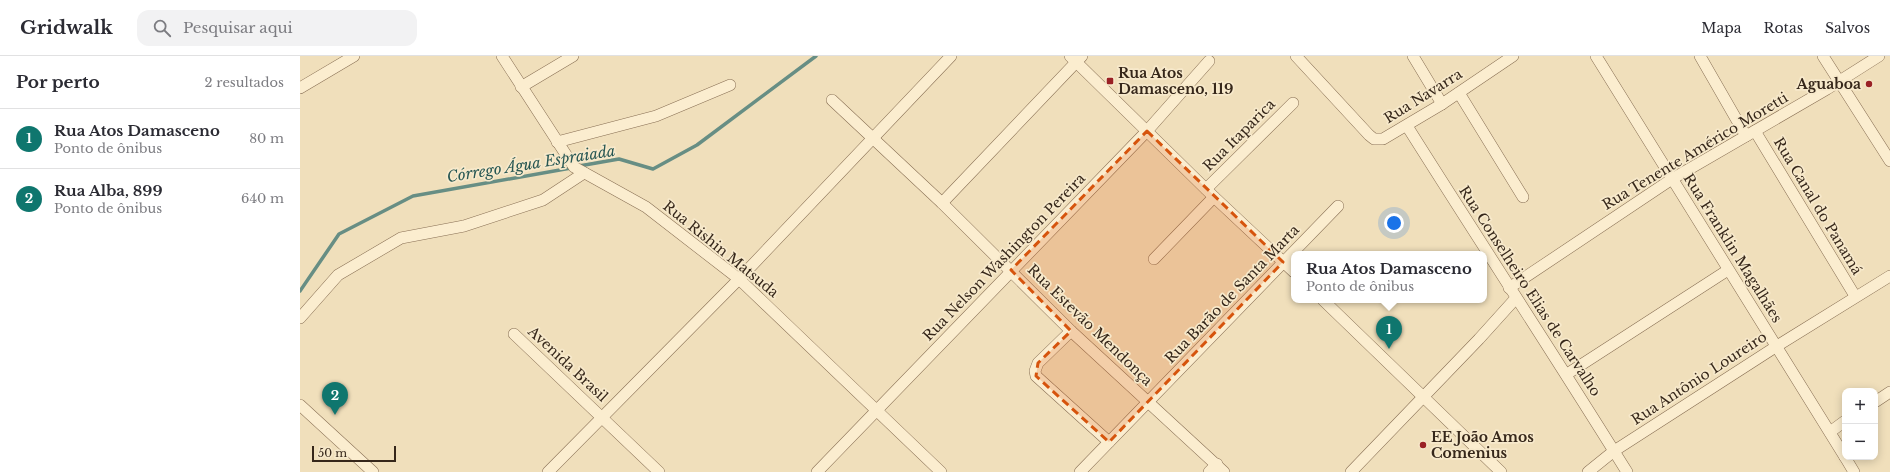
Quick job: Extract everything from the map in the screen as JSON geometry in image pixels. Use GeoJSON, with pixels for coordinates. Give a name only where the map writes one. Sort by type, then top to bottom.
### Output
{"type":"FeatureCollection","features":[{"type":"Feature","properties":{"kind":"street"},"geometry":{"type":"LineString","coordinates":[[300,88],[354,56]]}},
{"type":"Feature","properties":{"kind":"street","name":"Rua Rishin Matsuda"},"geometry":{"type":"LineString","coordinates":[[502,56],[574,167],[646,207],[739,279],[941,472]]}},
{"type":"Feature","properties":{"kind":"street"},"geometry":{"type":"LineString","coordinates":[[521,87],[573,56]]}},
{"type":"Feature","properties":{"kind":"street"},"geometry":{"type":"LineString","coordinates":[[548,472],[739,279],[951,56]]}},
{"type":"Feature","properties":{"kind":"street","name":"Rua Navarra"},"geometry":{"type":"LineString","coordinates":[[1296,56],[1374,139],[1383,139],[1407,126],[1459,93],[1512,56]]}},
{"type":"Feature","properties":{"kind":"street"},"geometry":{"type":"LineString","coordinates":[[1413,56],[1442,104]]}},
{"type":"Feature","properties":{"kind":"street","name":"Rua Franklin Magalhães"},"geometry":{"type":"LineString","coordinates":[[1596,56],[1842,452]]}},
{"type":"Feature","properties":{"kind":"street","name":"Rua Canal do Panamá"},"geometry":{"type":"LineString","coordinates":[[1700,56],[1855,296]]}},
{"type":"Feature","properties":{"kind":"street"},"geometry":{"type":"LineString","coordinates":[[1823,56],[1890,162]]}},
{"type":"Feature","properties":{"kind":"street","name":"Rua Tenente Américo Moretti"},"geometry":{"type":"LineString","coordinates":[[1509,288],[1672,180],[1879,56]]}},
{"type":"Feature","properties":{"kind":"street"},"geometry":{"type":"LineString","coordinates":[[942,203],[1076,58],[1210,193],[1291,269]]}},
{"type":"Feature","properties":{"kind":"street","name":"Rua Nelson Washington Pereira"},"geometry":{"type":"LineString","coordinates":[[817,472],[1147,131],[1209,61]]}},
{"type":"Feature","properties":{"kind":"street"},"geometry":{"type":"LineString","coordinates":[[557,142],[656,116],[730,85]]}},
{"type":"Feature","properties":{"kind":"street"},"geometry":{"type":"LineString","coordinates":[[1459,93],[1523,197]]}},
{"type":"Feature","properties":{"kind":"street","name":"Rua Estevão Mendonça"},"geometry":{"type":"LineString","coordinates":[[832,100],[1012,270],[1071,331],[1149,402],[1217,469]]}},
{"type":"Feature","properties":{"kind":"street","name":"Rua Itaparica"},"geometry":{"type":"LineString","coordinates":[[1154,259],[1210,193],[1293,103]]}},
{"type":"Feature","properties":{"kind":"street","name":"Rua Conselheiro Elias de Carvalho"},"geometry":{"type":"LineString","coordinates":[[1407,126],[1486,251]]}},
{"type":"Feature","properties":{"kind":"street"},"geometry":{"type":"LineString","coordinates":[[300,318],[338,275],[401,238],[464,226],[542,200],[584,173]]}},
{"type":"Feature","properties":{"kind":"street","name":"Rua Barão de Santa Marta"},"geometry":{"type":"LineString","coordinates":[[1294,251],[1338,206]]}},
{"type":"Feature","properties":{"kind":"street","name":"Rua Conselheiro Elias de Carvalho"},"geometry":{"type":"LineString","coordinates":[[1487,253],[1567,374],[1627,472]]}},
{"type":"Feature","properties":{"kind":"street","name":"Rua Barão de Santa Marta"},"geometry":{"type":"LineString","coordinates":[[1080,472],[1291,254]]}},
{"type":"Feature","properties":{"kind":"street"},"geometry":{"type":"LineString","coordinates":[[1567,374],[1728,270]]}},
{"type":"Feature","properties":{"kind":"street","name":"Rua Antônio Loureiro"},"geometry":{"type":"LineString","coordinates":[[1588,472],[1614,451],[1855,296],[1890,276]]}},
{"type":"Feature","properties":{"kind":"street"},"geometry":{"type":"LineString","coordinates":[[1351,472],[1479,339],[1516,298]]}},
{"type":"Feature","properties":{"kind":"street"},"geometry":{"type":"LineString","coordinates":[[1326,303],[1501,472]]}},
{"type":"Feature","properties":{"kind":"street"},"geometry":{"type":"LineString","coordinates":[[1071,331],[1038,363],[1035,371],[1036,376],[1109,442]]}},
{"type":"Feature","properties":{"kind":"street","name":"Avenida Brasil"},"geometry":{"type":"LineString","coordinates":[[514,334],[660,472]]}},
{"type":"Feature","properties":{"kind":"street"},"geometry":{"type":"LineString","coordinates":[[1878,400],[1890,392]]}},
{"type":"Feature","properties":{"kind":"street"},"geometry":{"type":"LineString","coordinates":[[300,405],[372,472]]}},
{"type":"Feature","properties":{"kind":"street"},"geometry":{"type":"LineString","coordinates":[[1830,432],[1842,424]]}},
{"type":"Feature","properties":{"kind":"street","name":"Rua Franklin Magalhães"},"geometry":{"type":"LineString","coordinates":[[1847,460],[1854,472]]}},
{"type":"Feature","properties":{"kind":"highlighted area"},"geometry":{"type":"Polygon","coordinates":[[[1147,131],[1283,262],[1109,442],[1036,376],[1038,363],[1071,331],[1011,270],[1147,131]]]}},
{"type":"Feature","properties":{"kind":"waterway","name":"Córrego Água Espraiada"},"geometry":{"type":"LineString","coordinates":[[579,166],[619,159],[653,169],[697,145],[816,56]]}},
{"type":"Feature","properties":{"kind":"waterway","name":"Córrego Água Espraiada"},"geometry":{"type":"LineString","coordinates":[[300,291],[339,234],[413,196],[571,168]]}},
{"type":"Feature","properties":{"kind":"place","name":"Rua Atos Damasceno, 119"},"geometry":{"type":"Point","coordinates":[1110,81]}},
{"type":"Feature","properties":{"kind":"place","name":"Aguaboa"},"geometry":{"type":"Point","coordinates":[1869,84]}},
{"type":"Feature","properties":{"kind":"place","name":"Rua Atos Damasceno"},"geometry":{"type":"Point","coordinates":[1389,349]}},
{"type":"Feature","properties":{"kind":"place","name":"Rua Alba, 899"},"geometry":{"type":"Point","coordinates":[335,415]}},
{"type":"Feature","properties":{"kind":"place","name":"EE João Amos Comenius"},"geometry":{"type":"Point","coordinates":[1423,445]}}]}
